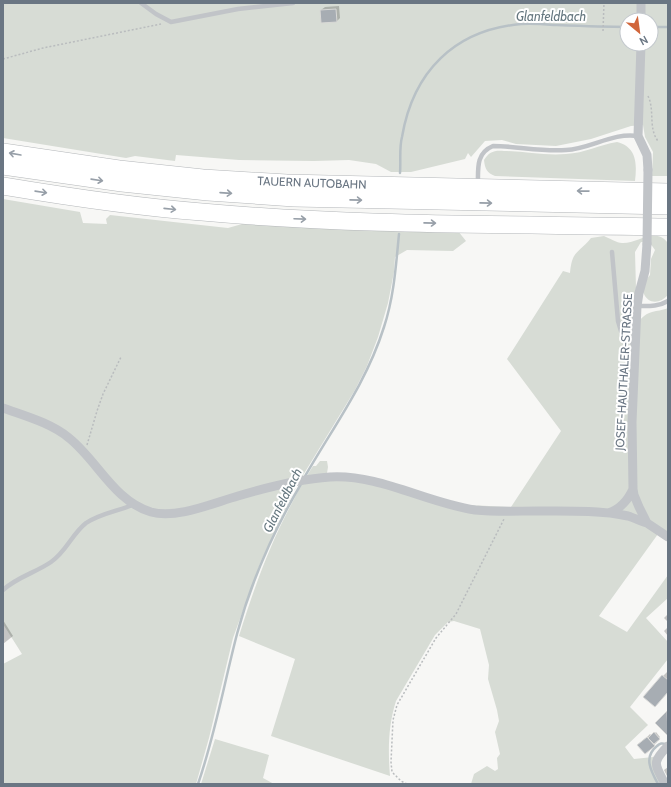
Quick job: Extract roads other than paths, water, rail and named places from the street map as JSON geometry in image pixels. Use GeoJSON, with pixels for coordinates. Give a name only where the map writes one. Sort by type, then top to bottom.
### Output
{"type":"FeatureCollection","features":[{"type":"Feature","properties":{"kind":"highway","name":"TAUERN AUTOBAHN"},"geometry":{"type":"LineString","coordinates":[[3,152],[119,169],[203,178],[287,183],[478,188],[622,199]]}},
{"type":"Feature","properties":{"kind":"highway"},"geometry":{"type":"LineString","coordinates":[[3,166],[122,183],[208,192],[294,198],[622,199],[668,206]]}},
{"type":"Feature","properties":{"kind":"highway"},"geometry":{"type":"LineString","coordinates":[[3,186],[114,203],[202,212],[289,218],[401,222],[668,227]]}},
{"type":"Feature","properties":{"kind":"highway"},"geometry":{"type":"LineString","coordinates":[[622,199],[668,192]]}},
{"type":"Feature","properties":{"kind":"street","name":"JOSEF-HAUTHALER-STRASSE"},"geometry":{"type":"LineString","coordinates":[[641,52],[638,136],[647,155],[647,244],[645,271],[637,306],[632,422],[632,481],[634,495],[647,523]]}},
{"type":"Feature","properties":{"kind":"street"},"geometry":{"type":"LineString","coordinates":[[3,408],[33,419],[68,436],[85,452],[115,488],[135,504],[150,512],[165,514],[172,513],[245,494],[312,479],[332,477],[354,478],[462,507],[485,511],[607,513],[626,516],[647,523],[668,537]]}},
{"type":"Feature","properties":{"kind":"street"},"geometry":{"type":"LineString","coordinates":[[607,513],[618,509],[625,503],[633,489]]}},
{"type":"Feature","properties":{"kind":"street"},"geometry":{"type":"LineString","coordinates":[[665,784],[656,762],[658,755],[667,747]]}},
{"type":"Feature","properties":{"kind":"lane"},"geometry":{"type":"LineString","coordinates":[[140,3],[171,22],[238,8],[293,3]]}},
{"type":"Feature","properties":{"kind":"lane"},"geometry":{"type":"LineString","coordinates":[[478,188],[479,160],[486,149],[493,146],[544,151],[567,150],[622,136],[638,136]]}},
{"type":"Feature","properties":{"kind":"lane"},"geometry":{"type":"LineString","coordinates":[[612,252],[618,321],[622,331],[636,346]]}},
{"type":"Feature","properties":{"kind":"lane"},"geometry":{"type":"LineString","coordinates":[[637,306],[655,306],[668,301]]}},
{"type":"Feature","properties":{"kind":"lane"},"geometry":{"type":"LineString","coordinates":[[3,590],[15,580],[52,561],[63,551],[74,535],[86,524],[102,515],[123,510],[135,504]]}},
{"type":"Feature","properties":{"kind":"waterway","name":"Glanfeldbach"},"geometry":{"type":"LineString","coordinates":[[400,173],[401,141],[408,114],[416,93],[427,74],[440,58],[457,45],[476,35],[497,28],[521,24],[619,27]]}},
{"type":"Feature","properties":{"kind":"waterway","name":"Glanfeldbach"},"geometry":{"type":"LineString","coordinates":[[659,27],[668,27]]}},
{"type":"Feature","properties":{"kind":"waterway","name":"Glanfeldbach"},"geometry":{"type":"LineString","coordinates":[[304,478],[348,405],[377,348],[390,304],[399,234]]}},
{"type":"Feature","properties":{"kind":"waterway","name":"Glanfeldbach"},"geometry":{"type":"LineString","coordinates":[[198,784],[214,728],[237,634],[249,595],[264,557],[301,484]]}},
{"type":"Feature","properties":{"kind":"waterway"},"geometry":{"type":"LineString","coordinates":[[658,784],[651,769],[649,759],[653,750],[659,744],[666,744]]}}]}
